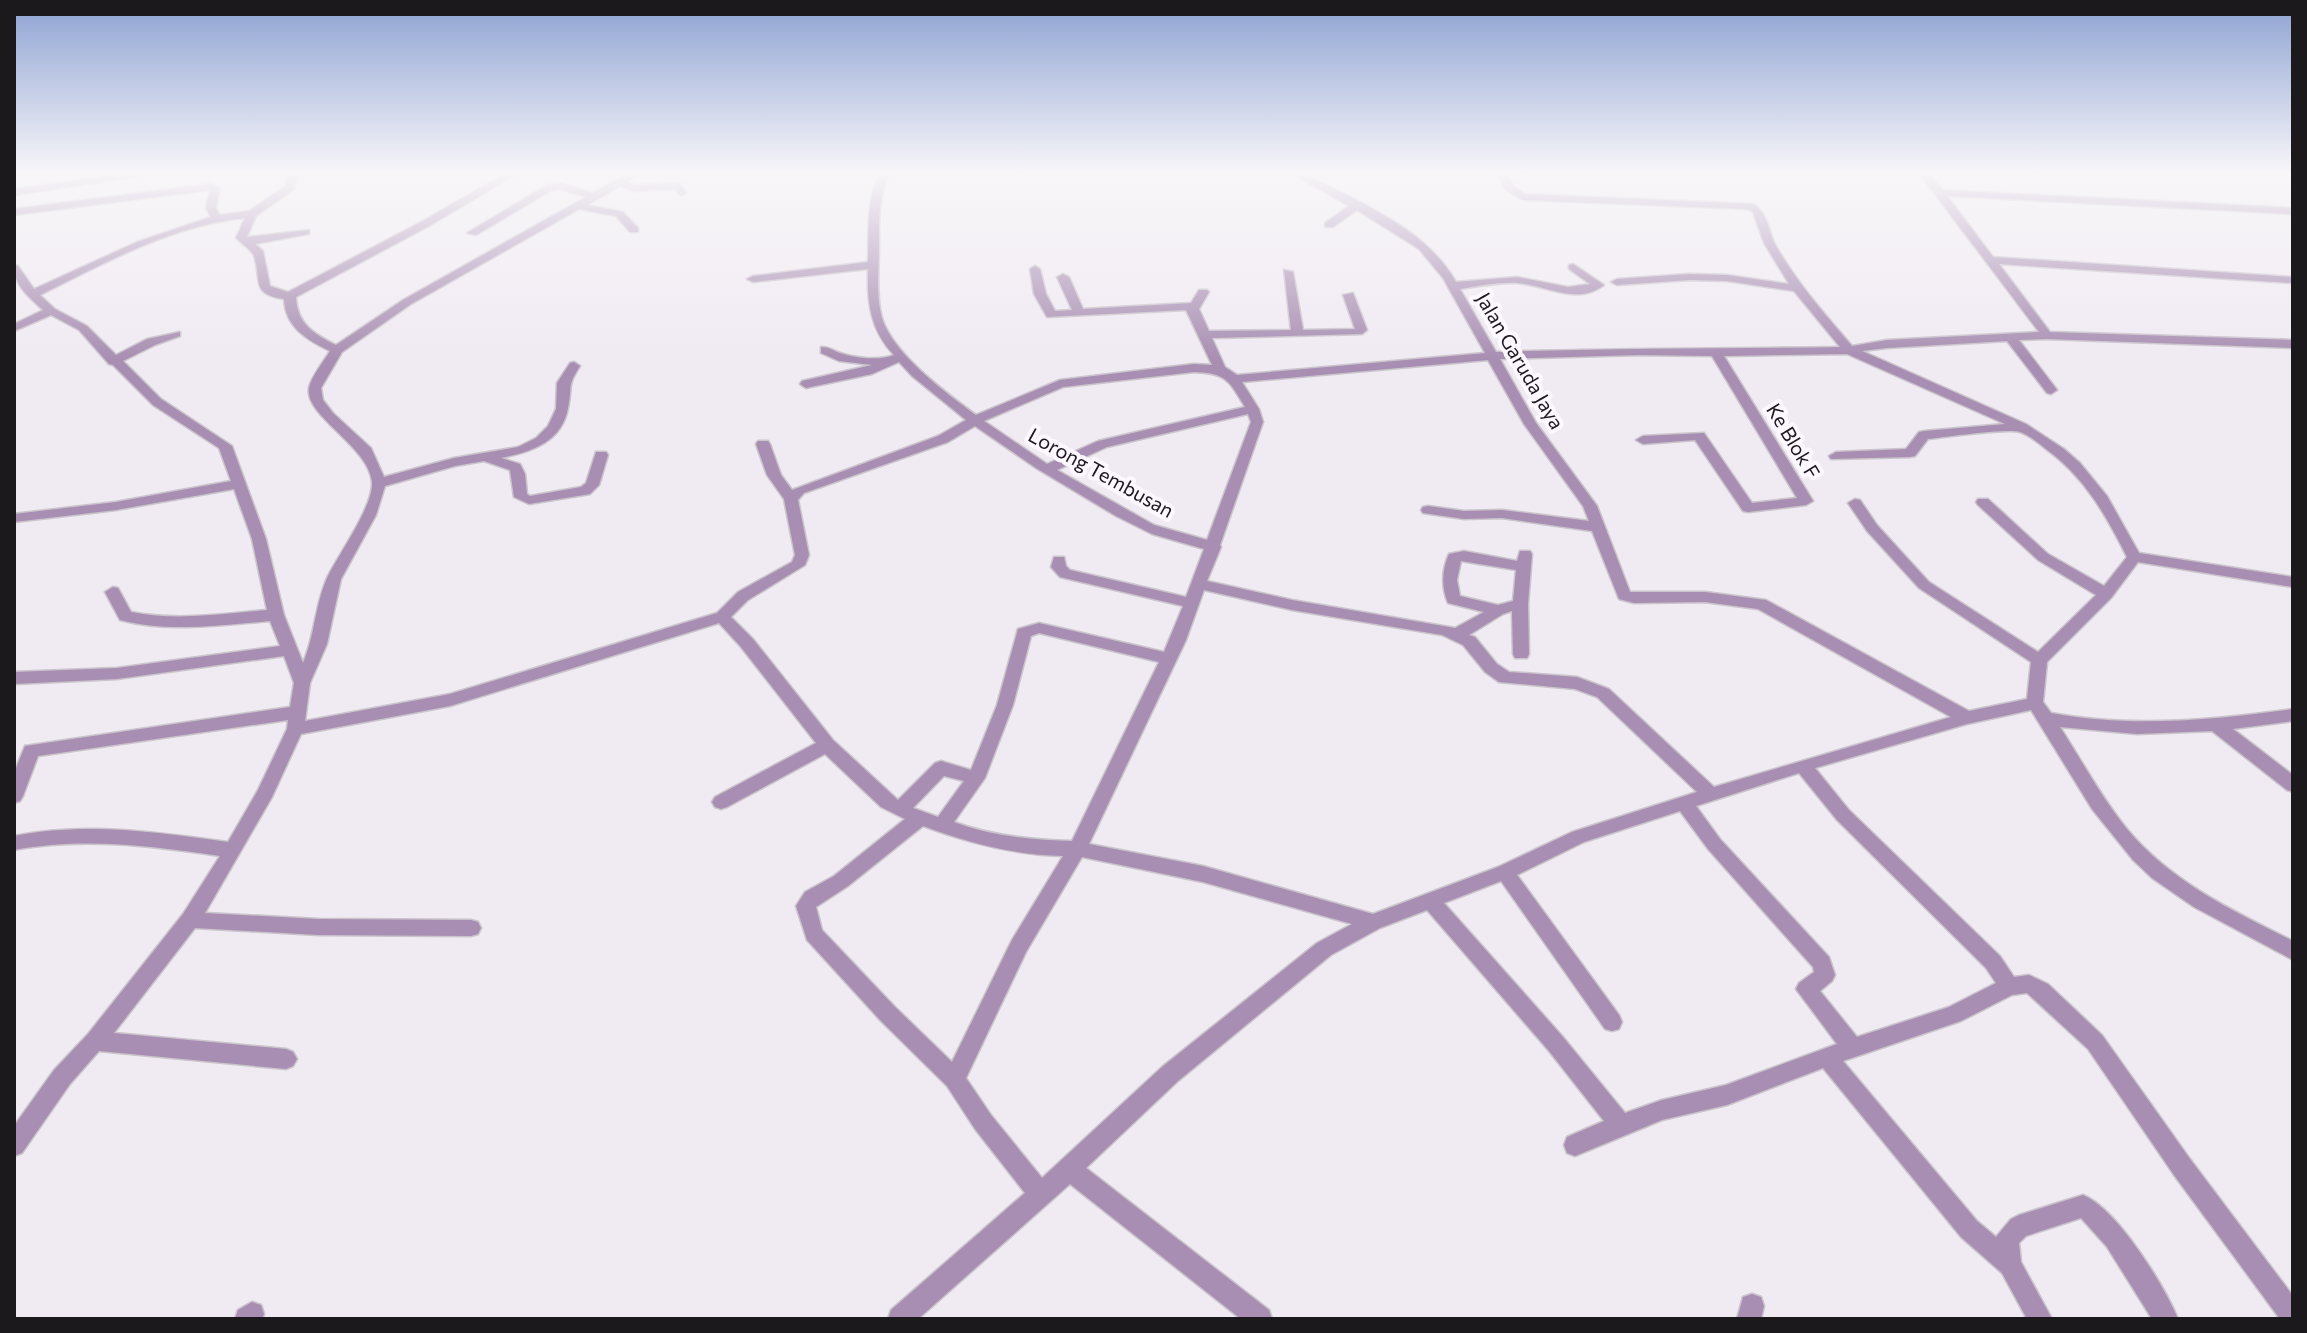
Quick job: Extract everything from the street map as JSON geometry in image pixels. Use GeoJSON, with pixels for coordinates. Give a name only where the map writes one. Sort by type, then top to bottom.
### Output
{"type":"FeatureCollection","features":[{"type":"Feature","properties":{"kind":"street"},"geometry":{"type":"LineString","coordinates":[[25,292],[172,235]]}},
{"type":"Feature","properties":{"kind":"street"},"geometry":{"type":"LineString","coordinates":[[242,235],[241,238],[258,251],[264,287],[270,292],[290,296],[404,235]]}},
{"type":"Feature","properties":{"kind":"street"},"geometry":{"type":"LineString","coordinates":[[248,242],[287,235]]}},
{"type":"Feature","properties":{"kind":"street"},"geometry":{"type":"LineString","coordinates":[[14,1145],[62,1077],[95,1041],[190,920],[234,850],[296,720],[302,683],[319,644],[334,579],[369,515],[379,483],[366,451],[328,416],[317,400],[315,388],[337,350],[407,302],[526,235]]}},
{"type":"Feature","properties":{"kind":"street","name":"Lorong Tembusan"},"geometry":{"type":"LineString","coordinates":[[874,235],[876,319],[902,356],[926,382],[974,421],[1047,469],[1152,529],[1214,547]]}},
{"type":"Feature","properties":{"kind":"street","name":"Jalan Garuda Jaya"},"geometry":{"type":"LineString","coordinates":[[1404,235],[1423,247],[1453,286],[1530,424],[1590,506],[1619,586],[1627,597],[1705,597],[1761,604],[1967,718]]}},
{"type":"Feature","properties":{"kind":"street"},"geometry":{"type":"LineString","coordinates":[[1766,235],[1797,288],[1849,350],[2046,440],[2087,477],[2113,513],[2134,557]]}},
{"type":"Feature","properties":{"kind":"street"},"geometry":{"type":"LineString","coordinates":[[1969,235],[2047,335]]}},
{"type":"Feature","properties":{"kind":"street"},"geometry":{"type":"LineString","coordinates":[[1988,260],[2293,280]]}},
{"type":"Feature","properties":{"kind":"street"},"geometry":{"type":"LineString","coordinates":[[753,279],[874,265]]}},
{"type":"Feature","properties":{"kind":"street"},"geometry":{"type":"LineString","coordinates":[[1453,286],[1513,280],[1568,290],[1591,289],[1598,285],[1573,267]]}},
{"type":"Feature","properties":{"kind":"street"},"geometry":{"type":"LineString","coordinates":[[14,268],[25,292],[51,311],[83,328],[157,402],[225,446],[259,539],[287,650],[302,683]]}},
{"type":"Feature","properties":{"kind":"street"},"geometry":{"type":"LineString","coordinates":[[1035,269],[1047,312],[1057,317],[1177,305],[1193,309]]}},
{"type":"Feature","properties":{"kind":"street"},"geometry":{"type":"LineString","coordinates":[[1288,272],[1298,334]]}},
{"type":"Feature","properties":{"kind":"street"},"geometry":{"type":"LineString","coordinates":[[1063,277],[1079,313]]}},
{"type":"Feature","properties":{"kind":"street"},"geometry":{"type":"LineString","coordinates":[[1617,282],[1702,277],[1797,288]]}},
{"type":"Feature","properties":{"kind":"street"},"geometry":{"type":"LineString","coordinates":[[1193,309],[1203,292]]}},
{"type":"Feature","properties":{"kind":"street"},"geometry":{"type":"LineString","coordinates":[[1205,335],[1352,334],[1361,330],[1349,295]]}},
{"type":"Feature","properties":{"kind":"street"},"geometry":{"type":"LineString","coordinates":[[290,296],[297,326],[310,339],[337,350]]}},
{"type":"Feature","properties":{"kind":"street"},"geometry":{"type":"LineString","coordinates":[[955,1079],[1019,946],[1077,849],[1169,659],[1214,547],[1257,422],[1253,409],[1227,374],[1193,309]]}},
{"type":"Feature","properties":{"kind":"street"},"geometry":{"type":"LineString","coordinates":[[14,328],[51,311]]}},
{"type":"Feature","properties":{"kind":"street"},"geometry":{"type":"LineString","coordinates":[[113,361],[151,342],[176,334]]}},
{"type":"Feature","properties":{"kind":"street"},"geometry":{"type":"LineString","coordinates":[[791,499],[799,490],[943,439],[974,421],[1060,384],[1194,368],[1227,374],[1494,356],[1639,351],[1849,350],[1887,344],[2047,335],[2293,344]]}},
{"type":"Feature","properties":{"kind":"street"},"geometry":{"type":"LineString","coordinates":[[2010,337],[2051,390]]}},
{"type":"Feature","properties":{"kind":"street"},"geometry":{"type":"LineString","coordinates":[[825,350],[836,359],[871,359],[883,364]]}},
{"type":"Feature","properties":{"kind":"street","name":"Ke Blok F"},"geometry":{"type":"LineString","coordinates":[[1643,440],[1699,436],[1748,508],[1806,501],[1716,353]]}},
{"type":"Feature","properties":{"kind":"street"},"geometry":{"type":"LineString","coordinates":[[806,384],[868,371],[902,356]]}},
{"type":"Feature","properties":{"kind":"street"},"geometry":{"type":"LineString","coordinates":[[379,483],[484,456],[522,450],[541,441],[558,418],[565,394],[563,383],[574,366]]}},
{"type":"Feature","properties":{"kind":"street"},"geometry":{"type":"LineString","coordinates":[[1047,469],[1103,444],[1253,409]]}},
{"type":"Feature","properties":{"kind":"street"},"geometry":{"type":"LineString","coordinates":[[1836,456],[1899,454],[1914,451],[1924,435],[2021,427]]}},
{"type":"Feature","properties":{"kind":"street"},"geometry":{"type":"LineString","coordinates":[[14,796],[31,751],[450,700],[722,617],[743,596],[798,565],[802,555],[791,499],[774,475],[763,444]]}},
{"type":"Feature","properties":{"kind":"street"},"geometry":{"type":"LineString","coordinates":[[484,456],[515,467],[519,475],[518,490],[521,497],[529,500],[585,491],[592,485],[601,455]]}},
{"type":"Feature","properties":{"kind":"street"},"geometry":{"type":"LineString","coordinates":[[14,518],[66,513],[241,484]]}},
{"type":"Feature","properties":{"kind":"street"},"geometry":{"type":"LineString","coordinates":[[1983,502],[2043,557],[2106,594]]}},
{"type":"Feature","properties":{"kind":"street"},"geometry":{"type":"LineString","coordinates":[[1855,503],[1872,528],[1924,585],[2039,660]]}},
{"type":"Feature","properties":{"kind":"street"},"geometry":{"type":"LineString","coordinates":[[1428,510],[1464,515],[1502,514],[1597,527]]}},
{"type":"Feature","properties":{"kind":"street"},"geometry":{"type":"LineString","coordinates":[[1498,610],[1453,599],[1450,580],[1454,557],[1524,561],[1520,604],[1521,654]]}},
{"type":"Feature","properties":{"kind":"street"},"geometry":{"type":"LineString","coordinates":[[2134,557],[2293,582]]}},
{"type":"Feature","properties":{"kind":"street"},"geometry":{"type":"LineString","coordinates":[[2134,557],[2106,594],[2039,660],[2040,710],[2113,824],[2154,870],[2204,904],[2293,951]]}},
{"type":"Feature","properties":{"kind":"street"},"geometry":{"type":"LineString","coordinates":[[1059,560],[1058,567],[1065,574],[1192,603]]}},
{"type":"Feature","properties":{"kind":"street"},"geometry":{"type":"LineString","coordinates":[[2275,580],[2293,593]]}},
{"type":"Feature","properties":{"kind":"street"},"geometry":{"type":"LineString","coordinates":[[1200,584],[1292,605],[1458,634],[1469,641],[1491,668],[1505,678],[1577,683],[1603,693],[1712,795]]}},
{"type":"Feature","properties":{"kind":"street"},"geometry":{"type":"LineString","coordinates":[[113,592],[125,616],[137,620],[188,621],[276,615]]}},
{"type":"Feature","properties":{"kind":"street"},"geometry":{"type":"LineString","coordinates":[[1458,634],[1498,610],[1520,604]]}},
{"type":"Feature","properties":{"kind":"street"},"geometry":{"type":"LineString","coordinates":[[722,617],[747,643],[827,745],[887,802],[900,810],[974,837],[1043,848],[1077,849],[1203,874],[1373,922]]}},
{"type":"Feature","properties":{"kind":"street"},"geometry":{"type":"LineString","coordinates":[[942,825],[976,778],[1005,705],[1024,633],[1039,628],[1169,659]]}},
{"type":"Feature","properties":{"kind":"street"},"geometry":{"type":"LineString","coordinates":[[14,678],[55,679],[287,650]]}},
{"type":"Feature","properties":{"kind":"street"},"geometry":{"type":"LineString","coordinates":[[900,1319],[1041,1195],[1170,1074],[1324,949],[1373,922],[1505,872],[1578,837],[1803,765],[1967,718],[2040,710],[2075,725],[2130,728],[2215,724],[2293,715]]}},
{"type":"Feature","properties":{"kind":"street"},"geometry":{"type":"LineString","coordinates":[[2215,724],[2293,785]]}},
{"type":"Feature","properties":{"kind":"street"},"geometry":{"type":"LineString","coordinates":[[721,802],[827,745]]}},
{"type":"Feature","properties":{"kind":"street"},"geometry":{"type":"LineString","coordinates":[[1803,765],[1843,815],[1993,962],[2009,986]]}},
{"type":"Feature","properties":{"kind":"street"},"geometry":{"type":"LineString","coordinates":[[900,810],[941,768],[976,778]]}},
{"type":"Feature","properties":{"kind":"street"},"geometry":{"type":"LineString","coordinates":[[1685,805],[1714,844],[1822,963],[1825,975],[1806,988],[1853,1048]]}},
{"type":"Feature","properties":{"kind":"street"},"geometry":{"type":"LineString","coordinates":[[921,817],[841,881],[812,898],[806,906],[814,934],[888,1014],[955,1079],[983,1122],[1041,1195]]}},
{"type":"Feature","properties":{"kind":"street"},"geometry":{"type":"LineString","coordinates":[[14,843],[42,836],[141,839],[234,850]]}},
{"type":"Feature","properties":{"kind":"street"},"geometry":{"type":"LineString","coordinates":[[1505,872],[1612,1022]]}},
{"type":"Feature","properties":{"kind":"street"},"geometry":{"type":"LineString","coordinates":[[1430,900],[1556,1044],[1621,1125]]}},
{"type":"Feature","properties":{"kind":"street"},"geometry":{"type":"LineString","coordinates":[[190,920],[318,927],[471,928]]}},
{"type":"Feature","properties":{"kind":"street"},"geometry":{"type":"LineString","coordinates":[[1575,1145],[1662,1110],[1727,1095],[1954,1014],[2009,986],[2029,984],[2041,990],[2095,1042],[2182,1167],[2293,1316]]}},
{"type":"Feature","properties":{"kind":"street"},"geometry":{"type":"LineString","coordinates":[[95,1041],[286,1059]]}},
{"type":"Feature","properties":{"kind":"street"},"geometry":{"type":"LineString","coordinates":[[1827,1057],[1969,1229],[2010,1265],[2040,1319]]}},
{"type":"Feature","properties":{"kind":"street"},"geometry":{"type":"LineString","coordinates":[[1069,1169],[1260,1319]]}},
{"type":"Feature","properties":{"kind":"street"},"geometry":{"type":"LineString","coordinates":[[2010,1265],[2009,1233],[2054,1214],[2083,1206],[2090,1208],[2114,1237],[2166,1319]]}}]}
